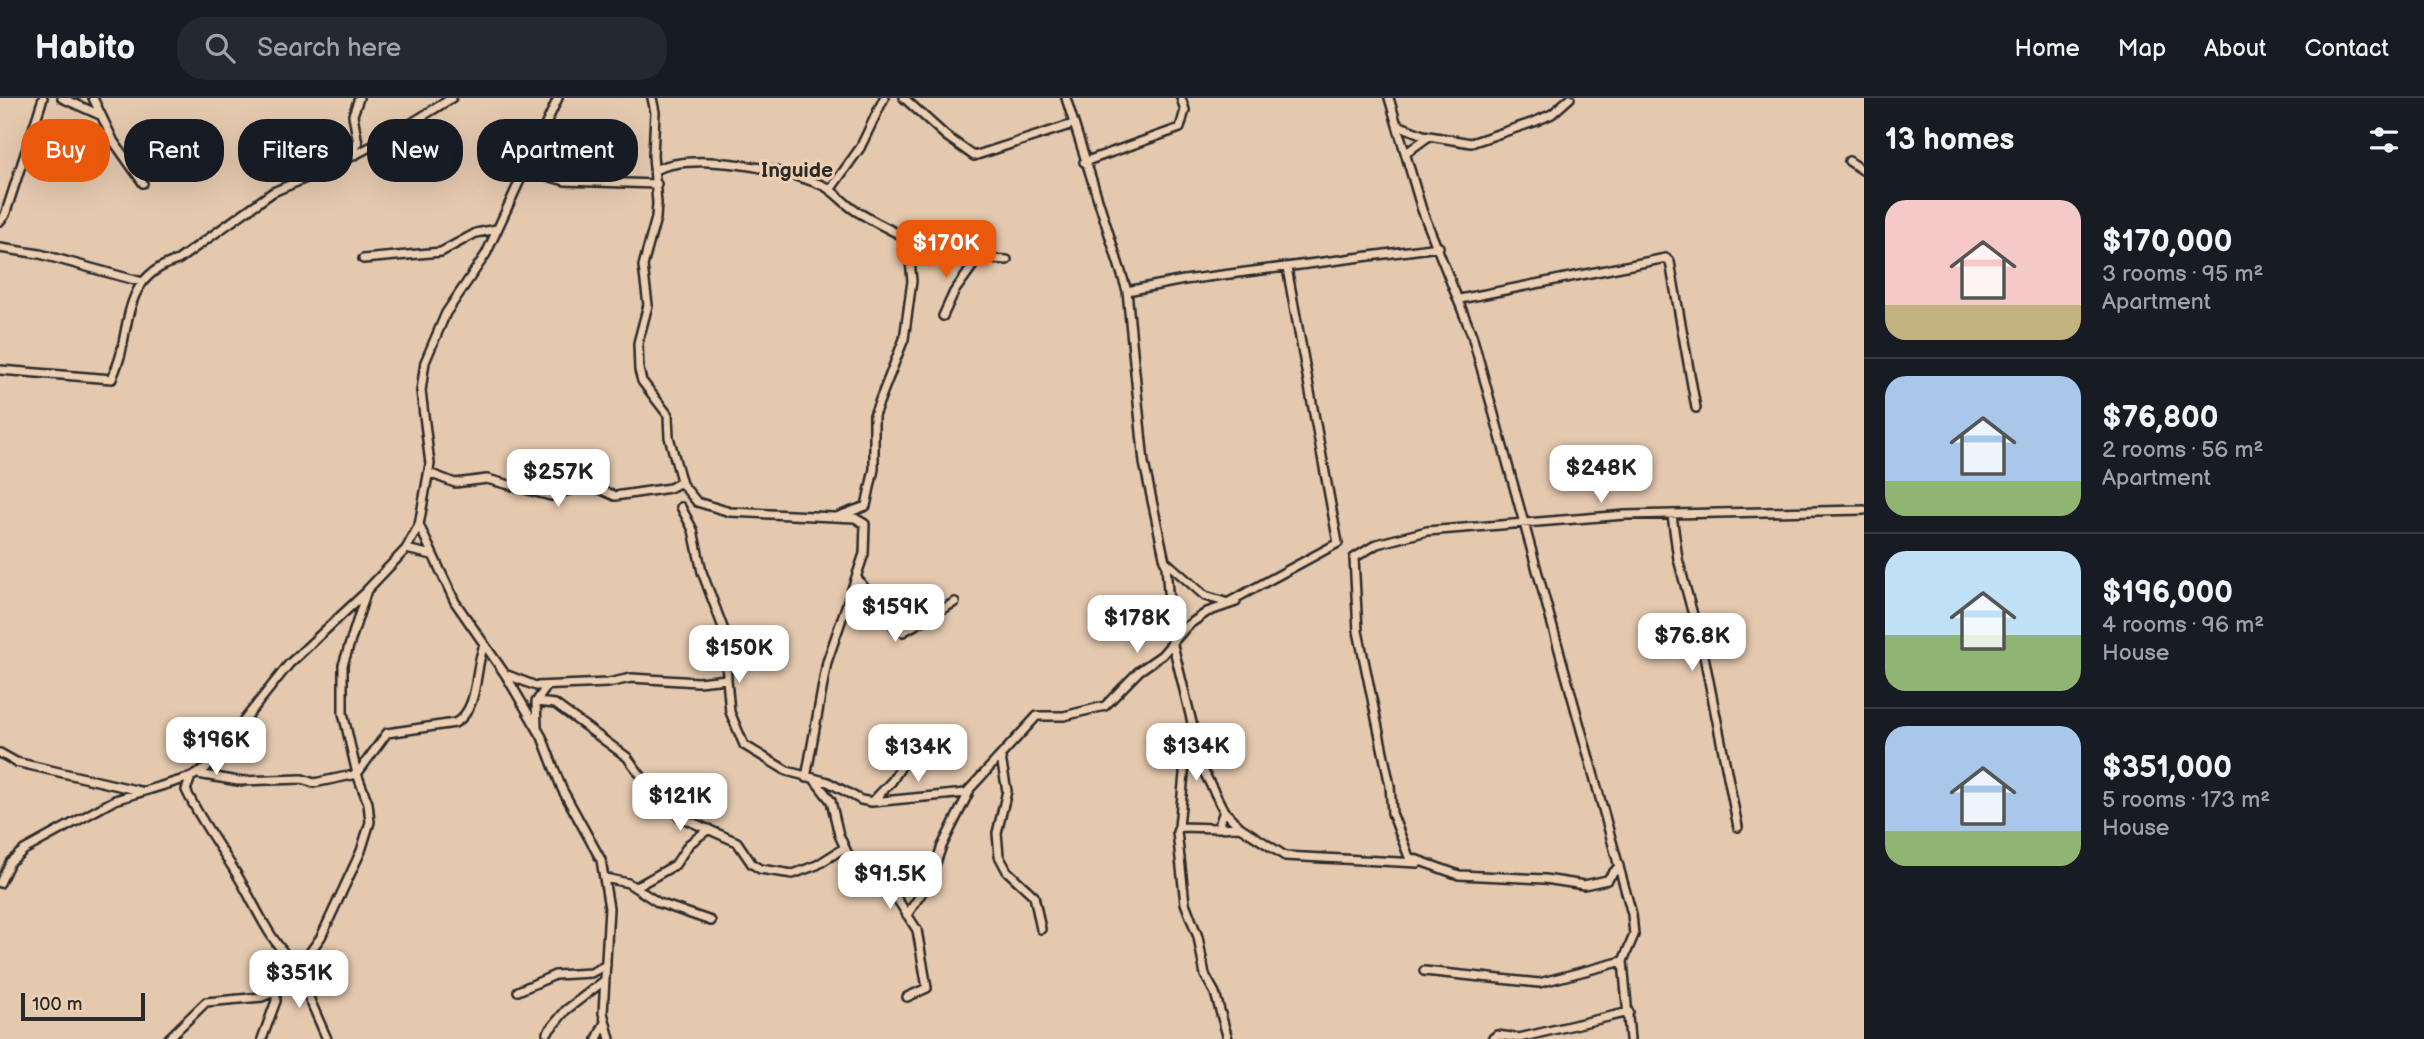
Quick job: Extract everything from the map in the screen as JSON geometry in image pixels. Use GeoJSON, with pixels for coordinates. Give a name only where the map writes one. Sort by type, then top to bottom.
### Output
{"type":"FeatureCollection","features":[{"type":"Feature","properties":{"kind":"street"},"geometry":{"type":"LineString","coordinates":[[0,221],[5,215],[43,98]]}},
{"type":"Feature","properties":{"kind":"street"},"geometry":{"type":"LineString","coordinates":[[62,98],[100,115]]}},
{"type":"Feature","properties":{"kind":"street"},"geometry":{"type":"LineString","coordinates":[[93,98],[131,170],[143,183]]}},
{"type":"Feature","properties":{"kind":"street"},"geometry":{"type":"LineString","coordinates":[[353,150],[358,144],[353,115],[359,98]]}},
{"type":"Feature","properties":{"kind":"street"},"geometry":{"type":"LineString","coordinates":[[353,155],[405,128],[452,98]]}},
{"type":"Feature","properties":{"kind":"street"},"geometry":{"type":"LineString","coordinates":[[548,119],[558,98]]}},
{"type":"Feature","properties":{"kind":"street"},"geometry":{"type":"LineString","coordinates":[[652,98],[655,113],[656,218],[643,266],[648,311],[638,344],[639,370],[642,381],[667,415],[669,437],[681,482],[697,502],[730,512],[860,519],[865,524],[864,554],[827,662],[810,779]]}},
{"type":"Feature","properties":{"kind":"street"},"geometry":{"type":"LineString","coordinates":[[831,190],[860,148],[884,98]]}},
{"type":"Feature","properties":{"kind":"street"},"geometry":{"type":"LineString","coordinates":[[904,98],[946,136],[974,156],[1073,124]]}},
{"type":"Feature","properties":{"kind":"street"},"geometry":{"type":"LineString","coordinates":[[1066,98],[1084,162],[1127,291],[1144,463],[1164,559],[1172,641],[1198,737],[1204,772],[1224,811],[1240,827],[1285,856],[1420,863],[1459,875],[1545,879],[1584,885],[1606,880],[1619,866]]}},
{"type":"Feature","properties":{"kind":"street"},"geometry":{"type":"LineString","coordinates":[[1084,162],[1180,128],[1185,110],[1181,98]]}},
{"type":"Feature","properties":{"kind":"street"},"geometry":{"type":"LineString","coordinates":[[1389,98],[1422,210],[1460,299],[1619,866],[1634,928],[1623,961],[1630,1039]]}},
{"type":"Feature","properties":{"kind":"street"},"geometry":{"type":"LineString","coordinates":[[1398,125],[1423,135],[1471,143],[1552,114],[1570,98]]}},
{"type":"Feature","properties":{"kind":"street"},"geometry":{"type":"LineString","coordinates":[[1406,153],[1416,143],[1432,135]]}},
{"type":"Feature","properties":{"kind":"street"},"geometry":{"type":"LineString","coordinates":[[655,170],[669,163],[696,160],[775,172],[831,190],[842,203],[908,239],[956,256],[977,260],[1007,260]]}},
{"type":"Feature","properties":{"kind":"street"},"geometry":{"type":"LineString","coordinates":[[1849,161],[1864,171]]}},
{"type":"Feature","properties":{"kind":"street"},"geometry":{"type":"LineString","coordinates":[[0,370],[112,379],[118,366],[131,305],[142,282],[162,265],[178,260],[233,223],[273,192],[295,182]]}},
{"type":"Feature","properties":{"kind":"street"},"geometry":{"type":"LineString","coordinates":[[0,883],[10,862],[24,850],[115,800],[195,775],[215,759],[289,664],[367,590],[405,549],[419,525],[429,473],[421,391],[425,362],[446,313],[474,275],[519,182]]}},
{"type":"Feature","properties":{"kind":"street"},"geometry":{"type":"LineString","coordinates":[[596,182],[657,184]]}},
{"type":"Feature","properties":{"kind":"street"},"geometry":{"type":"LineString","coordinates":[[363,259],[441,252],[475,233],[497,229]]}},
{"type":"Feature","properties":{"kind":"street"},"geometry":{"type":"LineString","coordinates":[[836,517],[866,506],[874,469],[874,415],[904,338],[912,281],[908,239]]}},
{"type":"Feature","properties":{"kind":"street"},"geometry":{"type":"LineString","coordinates":[[1127,291],[1439,247]]}},
{"type":"Feature","properties":{"kind":"street"},"geometry":{"type":"LineString","coordinates":[[0,248],[40,254],[142,282]]}},
{"type":"Feature","properties":{"kind":"street"},"geometry":{"type":"LineString","coordinates":[[1460,299],[1666,258],[1670,262],[1696,408]]}},
{"type":"Feature","properties":{"kind":"street"},"geometry":{"type":"LineString","coordinates":[[943,316],[954,292],[977,260]]}},
{"type":"Feature","properties":{"kind":"street"},"geometry":{"type":"LineString","coordinates":[[1228,602],[1338,543],[1287,268]]}},
{"type":"Feature","properties":{"kind":"street"},"geometry":{"type":"LineString","coordinates":[[429,473],[455,483],[487,479],[551,496],[588,484],[615,496],[670,488],[681,482]]}},
{"type":"Feature","properties":{"kind":"street"},"geometry":{"type":"LineString","coordinates":[[681,507],[692,530],[702,572],[725,633],[730,712],[741,742],[774,764],[872,802],[969,792]]}},
{"type":"Feature","properties":{"kind":"street"},"geometry":{"type":"LineString","coordinates":[[1420,863],[1407,853],[1391,809],[1390,786],[1358,631],[1354,558],[1377,544],[1420,532],[1625,515],[1864,510]]}},
{"type":"Feature","properties":{"kind":"street"},"geometry":{"type":"LineString","coordinates":[[1672,516],[1678,559],[1704,656],[1738,827]]}},
{"type":"Feature","properties":{"kind":"street"},"geometry":{"type":"LineString","coordinates":[[419,525],[455,602],[505,674],[537,728],[562,789],[597,849],[606,878],[609,908],[604,1023],[610,1039]]}},
{"type":"Feature","properties":{"kind":"street"},"geometry":{"type":"LineString","coordinates":[[405,549],[433,555]]}},
{"type":"Feature","properties":{"kind":"street"},"geometry":{"type":"LineString","coordinates":[[907,915],[929,882],[942,846],[969,792],[1037,716],[1064,716],[1110,703],[1139,671],[1162,655],[1172,641],[1207,612],[1236,602],[1205,596],[1164,559]]}},
{"type":"Feature","properties":{"kind":"street"},"geometry":{"type":"LineString","coordinates":[[857,578],[897,630],[903,632],[955,602]]}},
{"type":"Feature","properties":{"kind":"street"},"geometry":{"type":"LineString","coordinates":[[168,1039],[206,1002],[262,998],[276,991],[298,969],[321,937],[367,834],[369,807],[357,774],[343,713],[341,675],[367,590]]}},
{"type":"Feature","properties":{"kind":"street"},"geometry":{"type":"LineString","coordinates":[[195,775],[238,781],[302,779],[314,783],[357,774],[387,733],[455,723],[465,717],[484,645]]}},
{"type":"Feature","properties":{"kind":"street"},"geometry":{"type":"LineString","coordinates":[[505,674],[532,685],[547,686],[608,683],[631,678],[698,682],[727,679]]}},
{"type":"Feature","properties":{"kind":"street"},"geometry":{"type":"LineString","coordinates":[[537,728],[536,702],[547,686]]}},
{"type":"Feature","properties":{"kind":"street"},"geometry":{"type":"LineString","coordinates":[[536,702],[555,704],[632,761],[648,785],[680,817],[737,842],[755,867],[785,875],[811,868],[844,848]]}},
{"type":"Feature","properties":{"kind":"street"},"geometry":{"type":"LineString","coordinates":[[1198,737],[1185,763],[1179,827],[1185,903],[1198,937],[1205,975],[1214,993],[1228,1039]]}},
{"type":"Feature","properties":{"kind":"street"},"geometry":{"type":"LineString","coordinates":[[872,802],[892,781],[914,746]]}},
{"type":"Feature","properties":{"kind":"street"},"geometry":{"type":"LineString","coordinates":[[0,752],[16,762]]}},
{"type":"Feature","properties":{"kind":"street"},"geometry":{"type":"LineString","coordinates":[[1001,758],[1007,791],[997,833],[999,856],[1007,872],[1034,896],[1041,929]]}},
{"type":"Feature","properties":{"kind":"street"},"geometry":{"type":"LineString","coordinates":[[0,761],[16,762],[144,792]]}},
{"type":"Feature","properties":{"kind":"street"},"geometry":{"type":"LineString","coordinates":[[195,775],[186,790],[205,828],[248,894],[269,935],[298,969],[327,1039]]}},
{"type":"Feature","properties":{"kind":"street"},"geometry":{"type":"LineString","coordinates":[[810,779],[832,803],[844,848],[862,871],[876,878],[897,897],[919,936],[927,985],[926,990],[907,997]]}},
{"type":"Feature","properties":{"kind":"street"},"geometry":{"type":"LineString","coordinates":[[1218,828],[1224,811]]}},
{"type":"Feature","properties":{"kind":"street"},"geometry":{"type":"LineString","coordinates":[[1179,827],[1240,827]]}},
{"type":"Feature","properties":{"kind":"street"},"geometry":{"type":"LineString","coordinates":[[635,887],[675,865],[689,844],[709,829]]}},
{"type":"Feature","properties":{"kind":"street"},"geometry":{"type":"LineString","coordinates":[[606,878],[635,887],[659,903],[711,921]]}},
{"type":"Feature","properties":{"kind":"street"},"geometry":{"type":"LineString","coordinates":[[1424,971],[1530,983],[1623,961]]}},
{"type":"Feature","properties":{"kind":"street"},"geometry":{"type":"LineString","coordinates":[[518,991],[555,975],[596,972],[606,965]]}},
{"type":"Feature","properties":{"kind":"street"},"geometry":{"type":"LineString","coordinates":[[547,1033],[566,1010],[605,980]]}},
{"type":"Feature","properties":{"kind":"street"},"geometry":{"type":"LineString","coordinates":[[262,1039],[276,1001],[276,991]]}},
{"type":"Feature","properties":{"kind":"street"},"geometry":{"type":"LineString","coordinates":[[1492,1039],[1497,1035],[1512,1038],[1531,1035],[1629,1012]]}},
{"type":"Feature","properties":{"kind":"street"},"geometry":{"type":"LineString","coordinates":[[597,1039],[604,1023]]}},
{"type":"Feature","properties":{"kind":"district","name":"Inguide"},"geometry":{"type":"Point","coordinates":[797,170]}}]}
